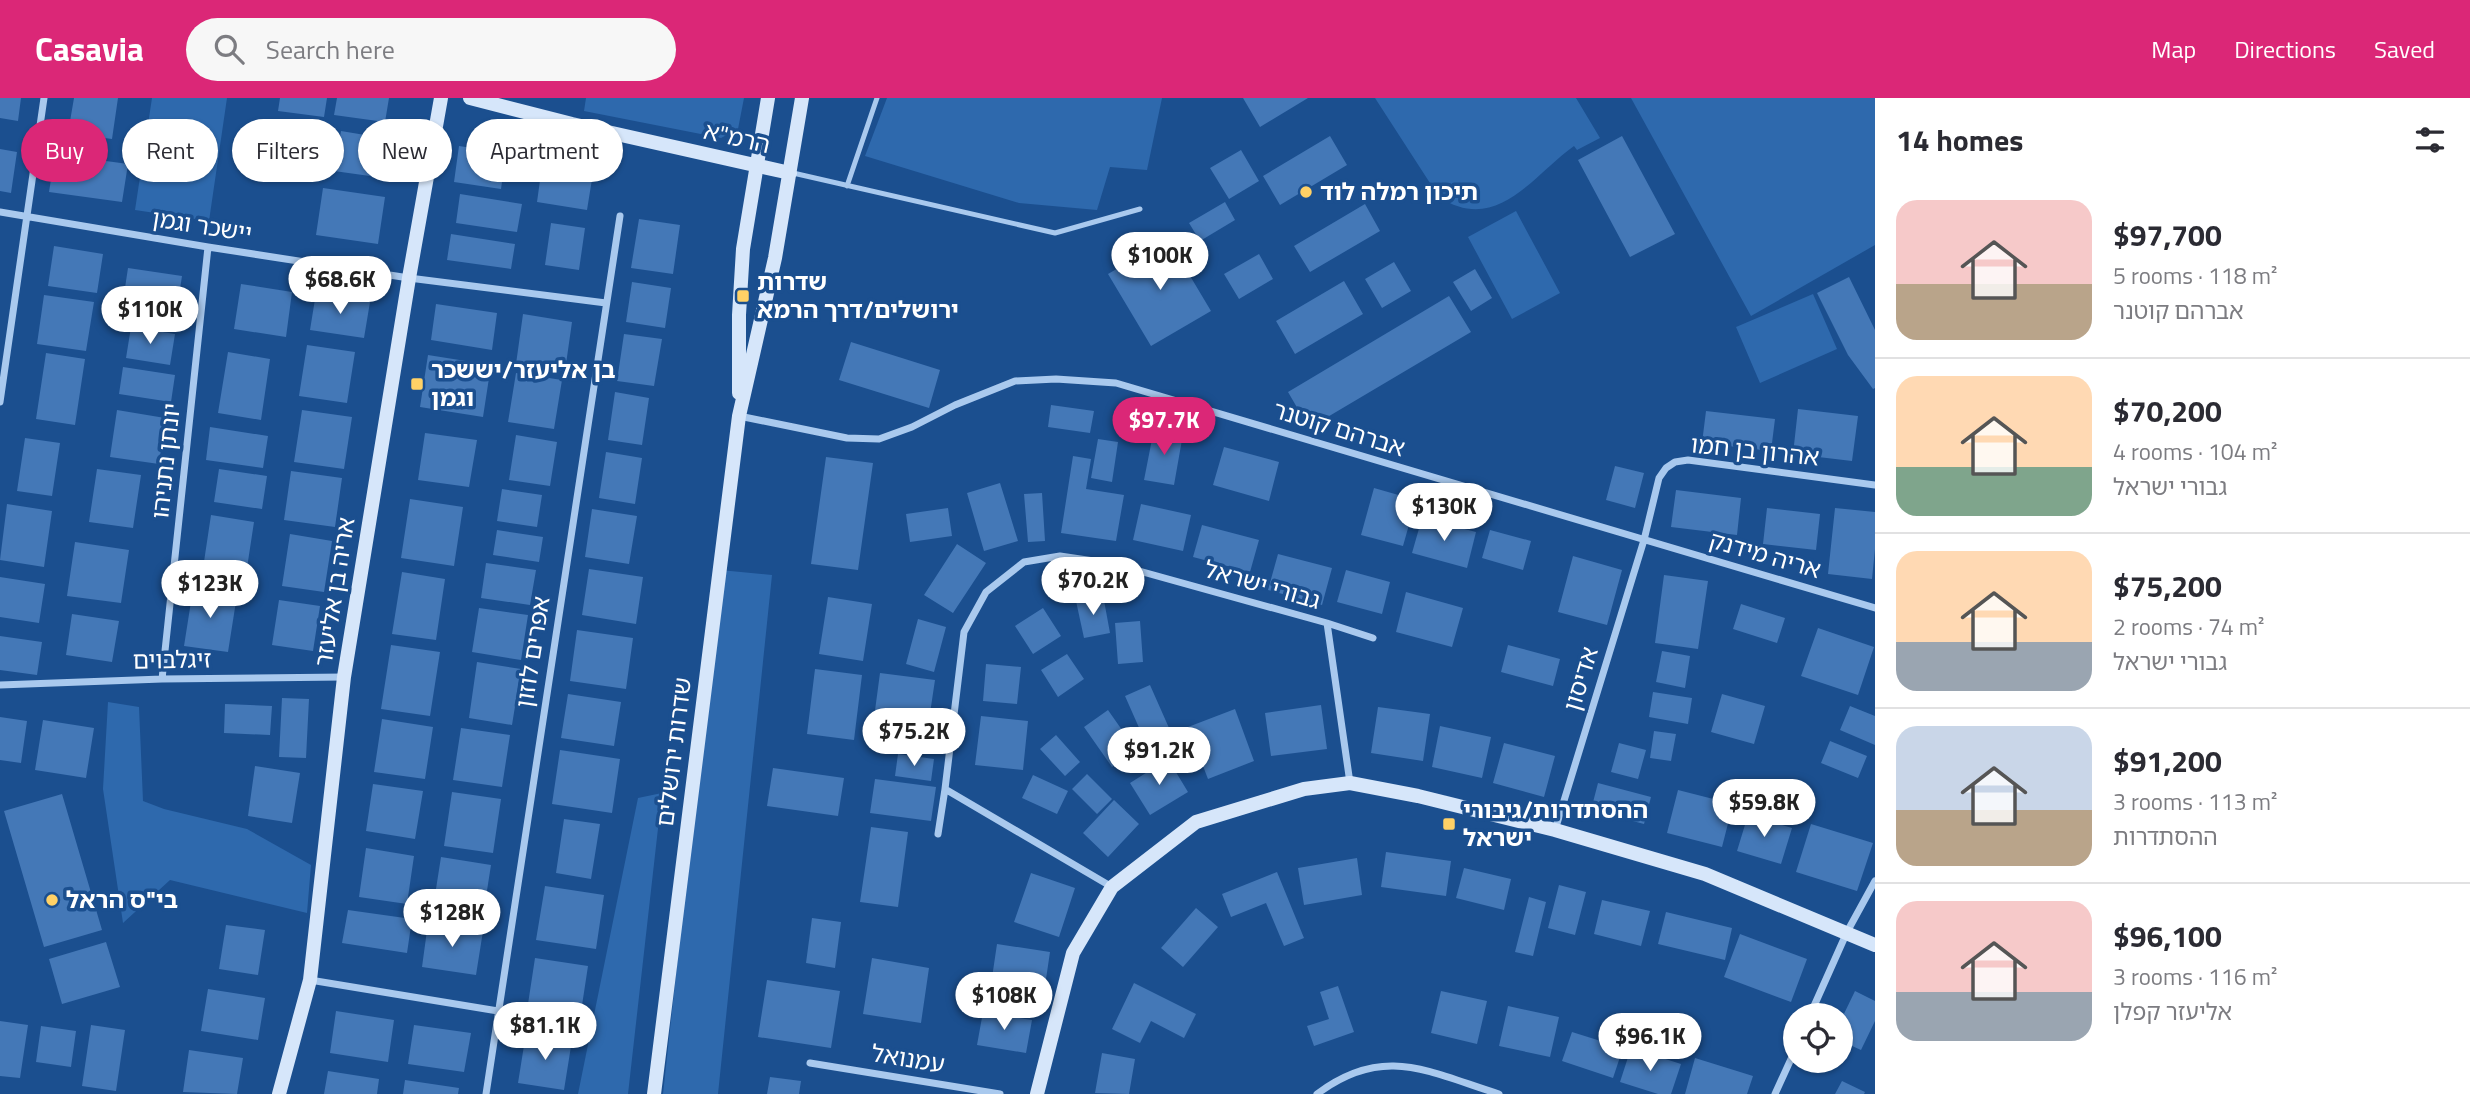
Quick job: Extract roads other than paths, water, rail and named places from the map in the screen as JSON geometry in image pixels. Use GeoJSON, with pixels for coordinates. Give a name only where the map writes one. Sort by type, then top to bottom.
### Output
{"type":"FeatureCollection","features":[{"type":"Feature","properties":{"kind":"street"},"geometry":{"type":"LineString","coordinates":[[0,402],[44,98]]}},
{"type":"Feature","properties":{"kind":"street","name":"אריה בן אליעזר"},"geometry":{"type":"LineString","coordinates":[[279,1094],[310,980],[344,677],[441,98]]}},
{"type":"Feature","properties":{"kind":"street","name":"הרמ\"א"},"geometry":{"type":"LineString","coordinates":[[470,98],[790,173]]}},
{"type":"Feature","properties":{"kind":"street","name":"שדרות ירושלים"},"geometry":{"type":"LineString","coordinates":[[739,415],[740,284],[768,98]]}},
{"type":"Feature","properties":{"kind":"street","name":"שדרות ירושלים"},"geometry":{"type":"LineString","coordinates":[[654,1094],[739,415],[775,258],[802,98]]}},
{"type":"Feature","properties":{"kind":"street","name":"יישכר וגמן"},"geometry":{"type":"LineString","coordinates":[[0,212],[409,278],[606,303]]}},
{"type":"Feature","properties":{"kind":"street","name":"אפרים לוזון"},"geometry":{"type":"LineString","coordinates":[[486,1094],[620,216]]}},
{"type":"Feature","properties":{"kind":"street","name":"יונתן נתניהו"},"geometry":{"type":"LineString","coordinates":[[162,679],[208,247]]}},
{"type":"Feature","properties":{"kind":"street","name":"אברהם קוטנר"},"geometry":{"type":"LineString","coordinates":[[739,415],[847,438],[879,439],[1016,381],[1056,379],[1116,383],[1644,540]]}},
{"type":"Feature","properties":{"kind":"street","name":"אהרון בן חמו"},"geometry":{"type":"LineString","coordinates":[[1644,540],[1659,478],[1666,468],[1675,462],[1688,460],[1875,485]]}},
{"type":"Feature","properties":{"kind":"street","name":"אריה מידנק"},"geometry":{"type":"LineString","coordinates":[[1644,540],[1875,608]]}},
{"type":"Feature","properties":{"kind":"street","name":"אדיסון"},"geometry":{"type":"LineString","coordinates":[[1555,830],[1644,540]]}},
{"type":"Feature","properties":{"kind":"street","name":"גבורי ישראל"},"geometry":{"type":"LineString","coordinates":[[938,834],[964,632],[986,592],[1024,562],[1060,556],[1115,564],[1373,638]]}},
{"type":"Feature","properties":{"kind":"street","name":"גבורי ישראל"},"geometry":{"type":"LineString","coordinates":[[1327,623],[1350,783]]}},
{"type":"Feature","properties":{"kind":"street","name":"זיגלבוים"},"geometry":{"type":"LineString","coordinates":[[0,685],[162,679],[344,677]]}},
{"type":"Feature","properties":{"kind":"street"},"geometry":{"type":"LineString","coordinates":[[1037,1094],[1073,953],[1112,887],[1196,822],[1304,789],[1350,783],[1418,796],[1555,830],[1705,874],[1875,945]]}},
{"type":"Feature","properties":{"kind":"street"},"geometry":{"type":"LineString","coordinates":[[945,789],[1112,887]]}},
{"type":"Feature","properties":{"kind":"street"},"geometry":{"type":"LineString","coordinates":[[1815,1003],[1847,932],[1875,881]]}},
{"type":"Feature","properties":{"kind":"street"},"geometry":{"type":"LineString","coordinates":[[310,980],[498,1011]]}},
{"type":"Feature","properties":{"kind":"street","name":"עמנואל"},"geometry":{"type":"LineString","coordinates":[[810,1063],[1000,1094]]}},
{"type":"Feature","properties":{"kind":"street"},"geometry":{"type":"LineString","coordinates":[[1317,1094],[1336,1079],[1367,1067],[1401,1064],[1499,1094]]}},
{"type":"Feature","properties":{"kind":"street"},"geometry":{"type":"LineString","coordinates":[[1775,1094],[1785,1073]]}},
{"type":"Feature","properties":{"kind":"lane"},"geometry":{"type":"LineString","coordinates":[[847,186],[877,98]]}},
{"type":"Feature","properties":{"kind":"lane"},"geometry":{"type":"LineString","coordinates":[[790,173],[1055,233],[1140,209]]}},
{"type":"Feature","properties":{"kind":"place","name":"תיכון רמלה לוד"},"geometry":{"type":"Point","coordinates":[1306,192]}},
{"type":"Feature","properties":{"kind":"place","name":"שדרות ירושלים/דרך הרמא"},"geometry":{"type":"Point","coordinates":[743,296]}},
{"type":"Feature","properties":{"kind":"place","name":"בן אליעזר/יששכר וגמן"},"geometry":{"type":"Point","coordinates":[417,384]}},
{"type":"Feature","properties":{"kind":"place","name":"ההסתדרות/גיבורי ישראל"},"geometry":{"type":"Point","coordinates":[1449,824]}},
{"type":"Feature","properties":{"kind":"place","name":"בי\"ס הראל"},"geometry":{"type":"Point","coordinates":[52,900]}}]}
